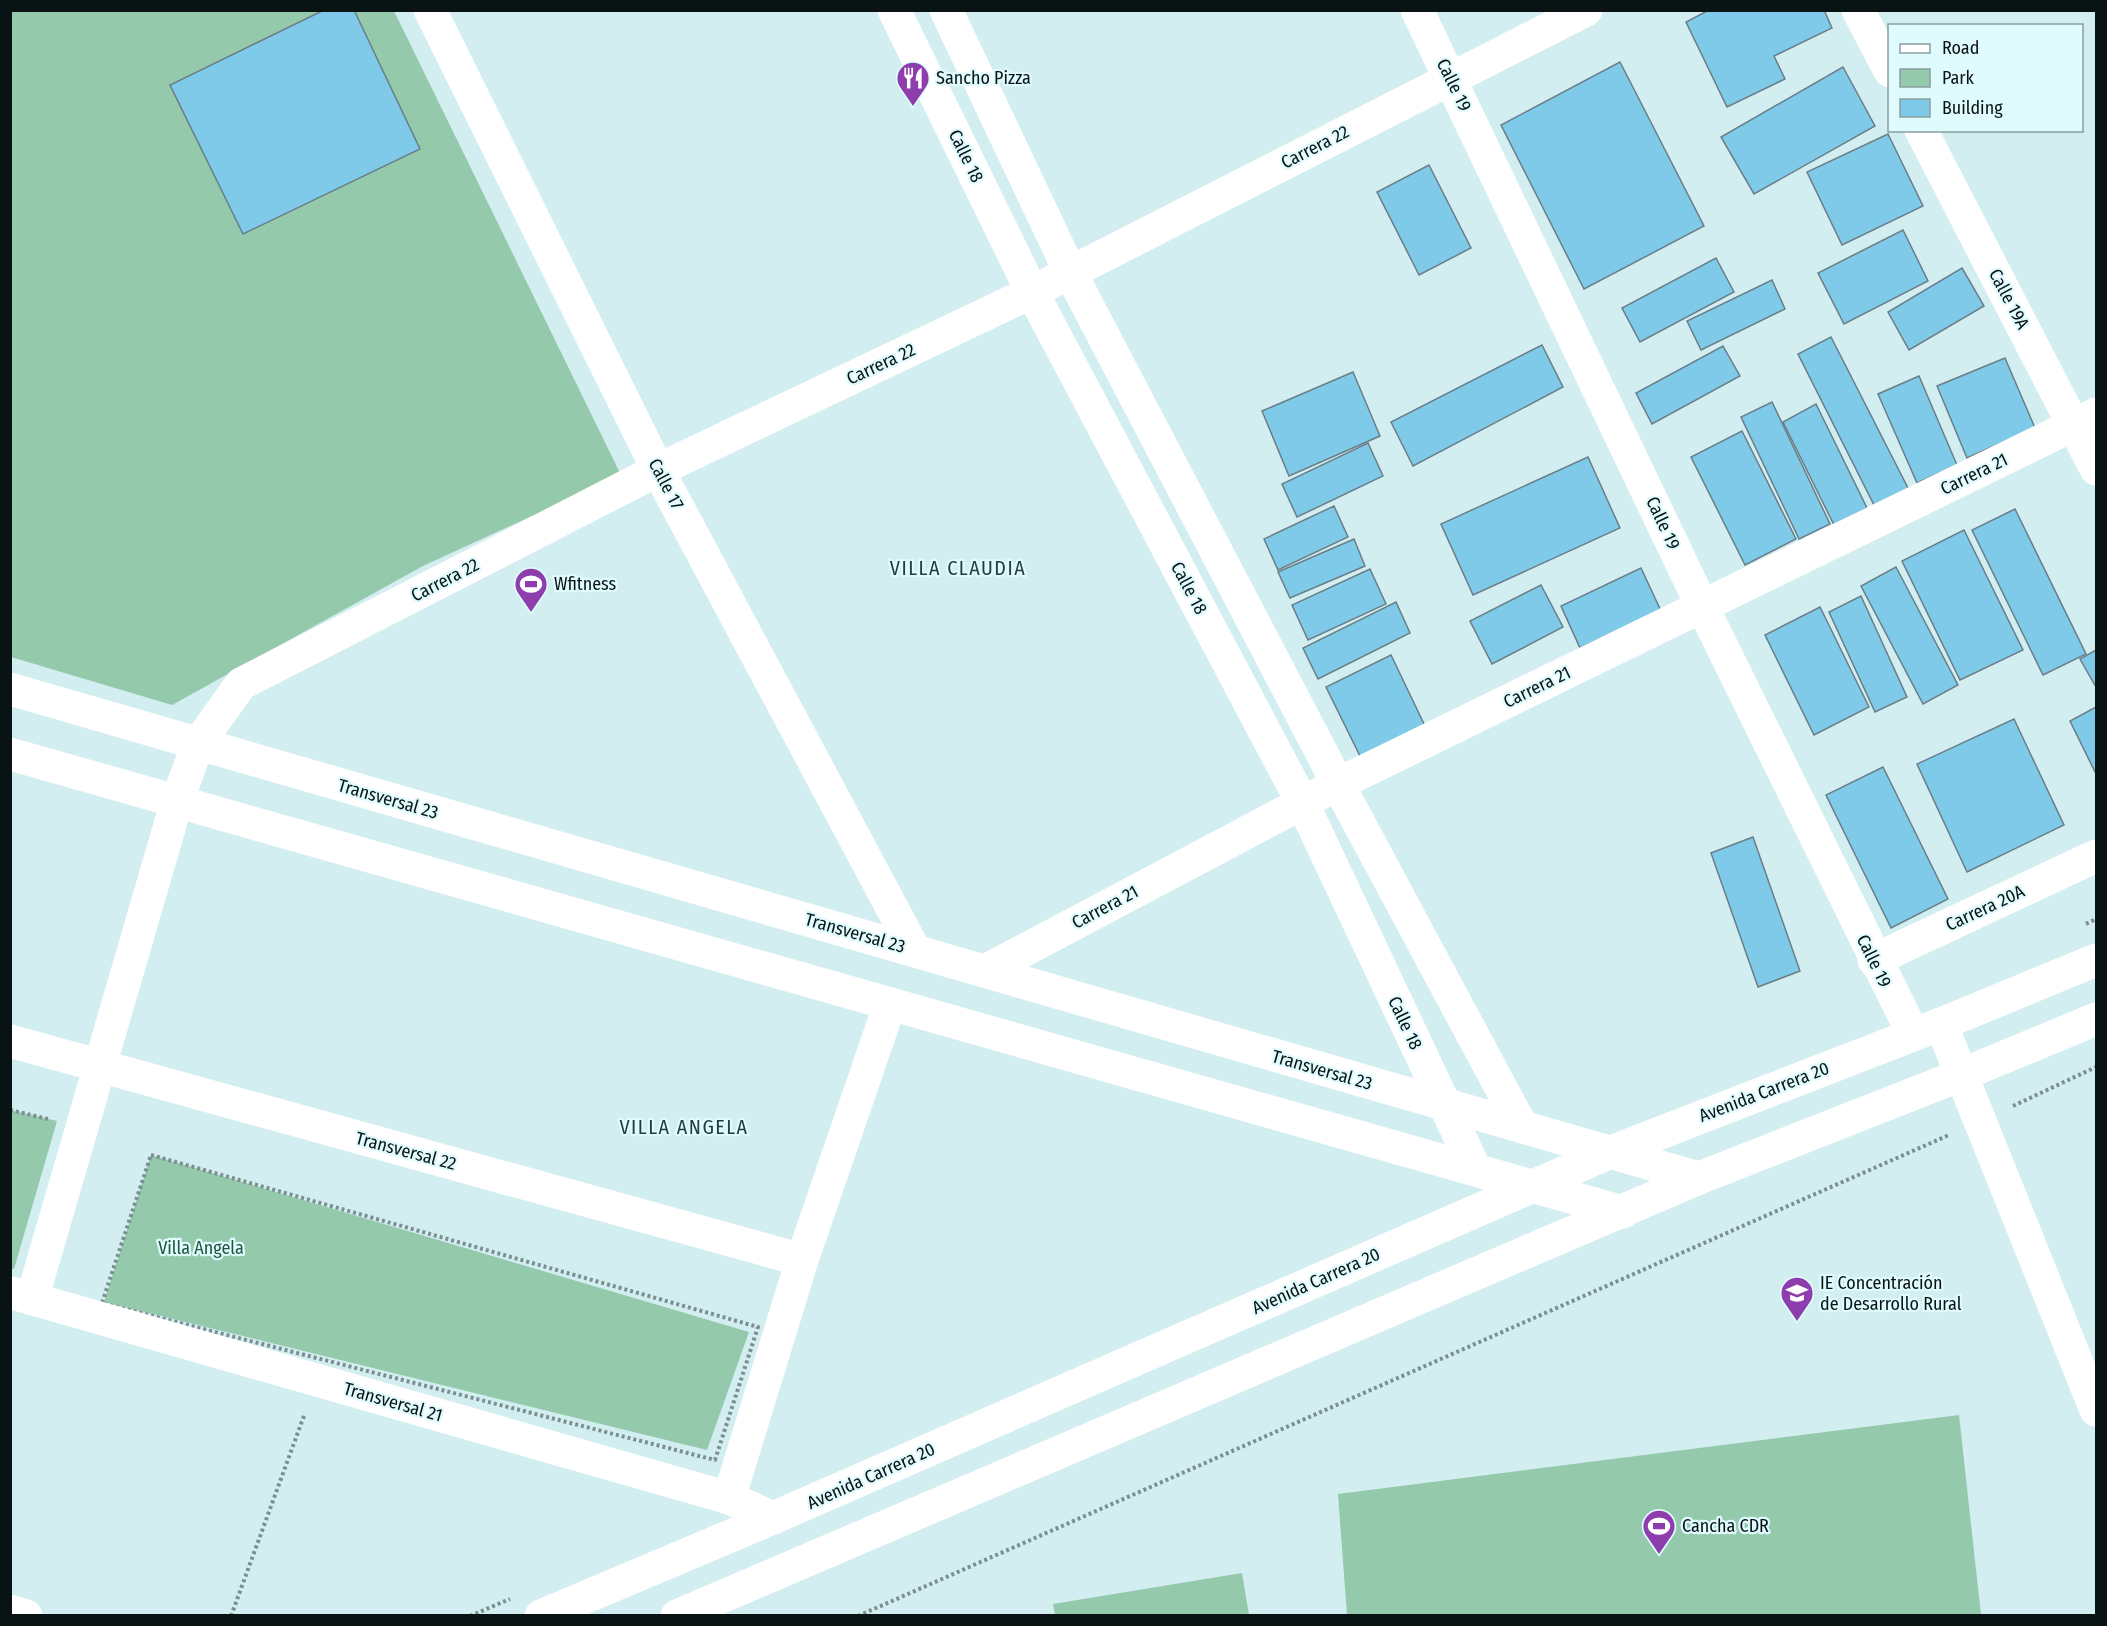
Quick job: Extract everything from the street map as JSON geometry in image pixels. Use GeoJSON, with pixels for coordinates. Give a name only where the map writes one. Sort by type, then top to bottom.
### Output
{"type":"FeatureCollection","features":[{"type":"Feature","properties":{"kind":"street","name":"Calle 17"},"geometry":{"type":"LineString","coordinates":[[430,10],[658,470],[915,951]]}},
{"type":"Feature","properties":{"kind":"street","name":"Calle 18"},"geometry":{"type":"LineString","coordinates":[[894,10],[1032,292],[1302,802],[1475,1169]]}},
{"type":"Feature","properties":{"kind":"street"},"geometry":{"type":"LineString","coordinates":[[945,10],[1070,272],[1338,784],[1522,1127]]}},
{"type":"Feature","properties":{"kind":"street","name":"Calle 19"},"geometry":{"type":"LineString","coordinates":[[1417,10],[1452,78],[1702,606],[1874,960],[1961,1075],[2097,1410]]}},
{"type":"Feature","properties":{"kind":"street","name":"Carrera 22"},"geometry":{"type":"LineString","coordinates":[[21,1296],[99,1066],[177,801],[198,744],[241,684],[658,470],[1032,292],[1586,10]]}},
{"type":"Feature","properties":{"kind":"street"},"geometry":{"type":"LineString","coordinates":[[1858,10],[1888,66]]}},
{"type":"Feature","properties":{"kind":"street"},"geometry":{"type":"LineString","coordinates":[[924,70],[964,47]]}},
{"type":"Feature","properties":{"kind":"street","name":"Calle 19A"},"geometry":{"type":"LineString","coordinates":[[1922,132],[2086,419],[2097,469]]}},
{"type":"Feature","properties":{"kind":"street","name":"Carrera 21"},"geometry":{"type":"LineString","coordinates":[[985,971],[1302,802],[2086,419]]}},
{"type":"Feature","properties":{"kind":"street","name":"Transversal 23"},"geometry":{"type":"LineString","coordinates":[[10,690],[1700,1178]]}},
{"type":"Feature","properties":{"kind":"street"},"geometry":{"type":"LineString","coordinates":[[10,754],[1623,1212]]}},
{"type":"Feature","properties":{"kind":"street","name":"Carrera 20A"},"geometry":{"type":"LineString","coordinates":[[1874,960],[2097,855]]}},
{"type":"Feature","properties":{"kind":"street","name":"Avenida Carrera 20"},"geometry":{"type":"LineString","coordinates":[[541,1616],[773,1518],[1611,1152],[2097,960]]}},
{"type":"Feature","properties":{"kind":"street"},"geometry":{"type":"LineString","coordinates":[[729,1498],[802,1260],[890,1004]]}},
{"type":"Feature","properties":{"kind":"street"},"geometry":{"type":"LineString","coordinates":[[677,1616],[1700,1178],[2097,1019]]}},
{"type":"Feature","properties":{"kind":"street","name":"Transversal 22"},"geometry":{"type":"LineString","coordinates":[[10,1041],[802,1260]]}},
{"type":"Feature","properties":{"kind":"street","name":"Transversal 21"},"geometry":{"type":"LineString","coordinates":[[21,1296],[729,1498],[773,1518]]}},
{"type":"Feature","properties":{"kind":"street"},"geometry":{"type":"LineString","coordinates":[[10,1611],[26,1616]]}},
{"type":"Feature","properties":{"kind":"path"},"geometry":{"type":"LineString","coordinates":[[858,1616],[1980,1121],[2097,1067]]}},
{"type":"Feature","properties":{"kind":"path"},"geometry":{"type":"LineString","coordinates":[[102,1303],[151,1155],[758,1327],[715,1461]]}},
{"type":"Feature","properties":{"kind":"path"},"geometry":{"type":"LineString","coordinates":[[231,1616],[305,1412]]}},
{"type":"Feature","properties":{"kind":"green space"},"geometry":{"type":"Polygon","coordinates":[[[10,11],[394,11],[621,475],[423,566],[172,705],[11,657],[10,11]]]}},
{"type":"Feature","properties":{"kind":"green space"},"geometry":{"type":"Polygon","coordinates":[[[10,1110],[57,1121],[14,1269],[10,1268],[10,1110]]]}},
{"type":"Feature","properties":{"kind":"green space","name":"Villa Angela"},"geometry":{"type":"Polygon","coordinates":[[[151,1155],[749,1332],[707,1450],[104,1302],[151,1155]]]}},
{"type":"Feature","properties":{"kind":"green space","name":"Cancha CDR"},"geometry":{"type":"Polygon","coordinates":[[[1959,1415],[1981,1615],[1347,1615],[1338,1494],[1959,1415]]]}},
{"type":"Feature","properties":{"kind":"green space"},"geometry":{"type":"Polygon","coordinates":[[[1242,1573],[1249,1615],[1055,1615],[1053,1604],[1242,1573]]]}},
{"type":"Feature","properties":{"kind":"building"},"geometry":{"type":"Polygon","coordinates":[[[324,10],[354,10],[420,149],[243,234],[170,85],[324,10]]]}},
{"type":"Feature","properties":{"kind":"building"},"geometry":{"type":"Polygon","coordinates":[[[1709,10],[1824,10],[1832,28],[1774,56],[1785,79],[1727,107],[1686,22],[1709,10]]]}},
{"type":"Feature","properties":{"kind":"building"},"geometry":{"type":"Polygon","coordinates":[[[1620,62],[1704,226],[1584,289],[1501,125],[1620,62]]]}},
{"type":"Feature","properties":{"kind":"building"},"geometry":{"type":"Polygon","coordinates":[[[1843,67],[1875,126],[1754,194],[1721,137],[1843,67]]]}},
{"type":"Feature","properties":{"kind":"building"},"geometry":{"type":"Polygon","coordinates":[[[1888,134],[1923,206],[1842,245],[1807,172],[1888,134]]]}},
{"type":"Feature","properties":{"kind":"building"},"geometry":{"type":"Polygon","coordinates":[[[1429,165],[1471,248],[1419,275],[1377,192],[1429,165]]]}},
{"type":"Feature","properties":{"kind":"building"},"geometry":{"type":"Polygon","coordinates":[[[1903,230],[1928,281],[1844,324],[1818,273],[1903,230]]]}},
{"type":"Feature","properties":{"kind":"building"},"geometry":{"type":"Polygon","coordinates":[[[1716,258],[1734,292],[1640,342],[1622,308],[1716,258]]]}},
{"type":"Feature","properties":{"kind":"building"},"geometry":{"type":"Polygon","coordinates":[[[1962,268],[1984,306],[1909,350],[1888,312],[1962,268]]]}},
{"type":"Feature","properties":{"kind":"building"},"geometry":{"type":"Polygon","coordinates":[[[1772,280],[1785,309],[1701,350],[1687,321],[1772,280]]]}},
{"type":"Feature","properties":{"kind":"building"},"geometry":{"type":"Polygon","coordinates":[[[1831,337],[1909,490],[1875,507],[1798,354],[1831,337]]]}},
{"type":"Feature","properties":{"kind":"building"},"geometry":{"type":"Polygon","coordinates":[[[1542,345],[1563,387],[1413,466],[1391,422],[1542,345]]]}},
{"type":"Feature","properties":{"kind":"building"},"geometry":{"type":"Polygon","coordinates":[[[1723,346],[1740,376],[1652,424],[1636,393],[1723,346]]]}},
{"type":"Feature","properties":{"kind":"building"},"geometry":{"type":"Polygon","coordinates":[[[2005,358],[2035,428],[1967,458],[1937,386],[2005,358]]]}},
{"type":"Feature","properties":{"kind":"building"},"geometry":{"type":"Polygon","coordinates":[[[1353,372],[1380,436],[1289,476],[1262,411],[1353,372]]]}},
{"type":"Feature","properties":{"kind":"building"},"geometry":{"type":"Polygon","coordinates":[[[1919,376],[1957,465],[1917,483],[1878,394],[1919,376]]]}},
{"type":"Feature","properties":{"kind":"building"},"geometry":{"type":"Polygon","coordinates":[[[1772,402],[1830,524],[1799,539],[1741,417],[1772,402]]]}},
{"type":"Feature","properties":{"kind":"building"},"geometry":{"type":"Polygon","coordinates":[[[1816,404],[1867,508],[1834,525],[1783,422],[1816,404]]]}},
{"type":"Feature","properties":{"kind":"building"},"geometry":{"type":"Polygon","coordinates":[[[1742,431],[1796,539],[1745,565],[1691,457],[1742,431]]]}},
{"type":"Feature","properties":{"kind":"building"},"geometry":{"type":"Polygon","coordinates":[[[1368,443],[1383,476],[1297,517],[1282,484],[1368,443]]]}},
{"type":"Feature","properties":{"kind":"building"},"geometry":{"type":"Polygon","coordinates":[[[1588,457],[1620,528],[1473,595],[1441,524],[1588,457]]]}},
{"type":"Feature","properties":{"kind":"building"},"geometry":{"type":"Polygon","coordinates":[[[1334,506],[1348,537],[1278,570],[1264,539],[1334,506]]]}},
{"type":"Feature","properties":{"kind":"building"},"geometry":{"type":"Polygon","coordinates":[[[2015,509],[2086,654],[2043,675],[1972,530],[2015,509]]]}},
{"type":"Feature","properties":{"kind":"building"},"geometry":{"type":"Polygon","coordinates":[[[1964,530],[2023,650],[1960,680],[1902,561],[1964,530]]]}},
{"type":"Feature","properties":{"kind":"building"},"geometry":{"type":"Polygon","coordinates":[[[1354,539],[1365,566],[1290,598],[1278,572],[1354,539]]]}},
{"type":"Feature","properties":{"kind":"building"},"geometry":{"type":"Polygon","coordinates":[[[1896,567],[1958,685],[1923,704],[1861,586],[1896,567]]]}},
{"type":"Feature","properties":{"kind":"building"},"geometry":{"type":"Polygon","coordinates":[[[1641,568],[1661,611],[1580,648],[1561,606],[1641,568]]]}},
{"type":"Feature","properties":{"kind":"building"},"geometry":{"type":"Polygon","coordinates":[[[1370,569],[1386,604],[1308,640],[1292,605],[1370,569]]]}},
{"type":"Feature","properties":{"kind":"building"},"geometry":{"type":"Polygon","coordinates":[[[1541,585],[1563,627],[1492,664],[1470,621],[1541,585]]]}},
{"type":"Feature","properties":{"kind":"building"},"geometry":{"type":"Polygon","coordinates":[[[1861,596],[1907,697],[1875,712],[1829,612],[1861,596]]]}},
{"type":"Feature","properties":{"kind":"building"},"geometry":{"type":"Polygon","coordinates":[[[1396,602],[1410,633],[1318,679],[1303,648],[1396,602]]]}},
{"type":"Feature","properties":{"kind":"building"},"geometry":{"type":"Polygon","coordinates":[[[1820,607],[1869,707],[1814,735],[1765,635],[1820,607]]]}},
{"type":"Feature","properties":{"kind":"building"},"geometry":{"type":"Polygon","coordinates":[[[2096,650],[2096,687],[2080,659],[2096,650]]]}},
{"type":"Feature","properties":{"kind":"building"},"geometry":{"type":"Polygon","coordinates":[[[1391,655],[1425,726],[1361,758],[1326,687],[1391,655]]]}},
{"type":"Feature","properties":{"kind":"building"},"geometry":{"type":"Polygon","coordinates":[[[2096,707],[2096,774],[2070,721],[2096,707]]]}},
{"type":"Feature","properties":{"kind":"building"},"geometry":{"type":"Polygon","coordinates":[[[2014,719],[2064,825],[1967,872],[1917,764],[2014,719]]]}},
{"type":"Feature","properties":{"kind":"building"},"geometry":{"type":"Polygon","coordinates":[[[1883,767],[1948,899],[1891,928],[1826,795],[1883,767]]]}},
{"type":"Feature","properties":{"kind":"building"},"geometry":{"type":"Polygon","coordinates":[[[1753,837],[1800,971],[1758,987],[1711,853],[1753,837]]]}},
{"type":"Feature","properties":{"kind":"place","name":"Sancho Pizza"},"geometry":{"type":"Point","coordinates":[913,107]}},
{"type":"Feature","properties":{"kind":"place","name":"Wfitness"},"geometry":{"type":"Point","coordinates":[531,613]}},
{"type":"Feature","properties":{"kind":"place","name":"IE Concentración de Desarrollo Rural"},"geometry":{"type":"Point","coordinates":[1797,1322]}},
{"type":"Feature","properties":{"kind":"place","name":"Cancha CDR"},"geometry":{"type":"Point","coordinates":[1659,1555]}},
{"type":"Feature","properties":{"kind":"district","name":"VILLA CLAUDIA"},"geometry":{"type":"Point","coordinates":[958,568]}},
{"type":"Feature","properties":{"kind":"district","name":"VILLA ANGELA"},"geometry":{"type":"Point","coordinates":[684,1127]}}]}
